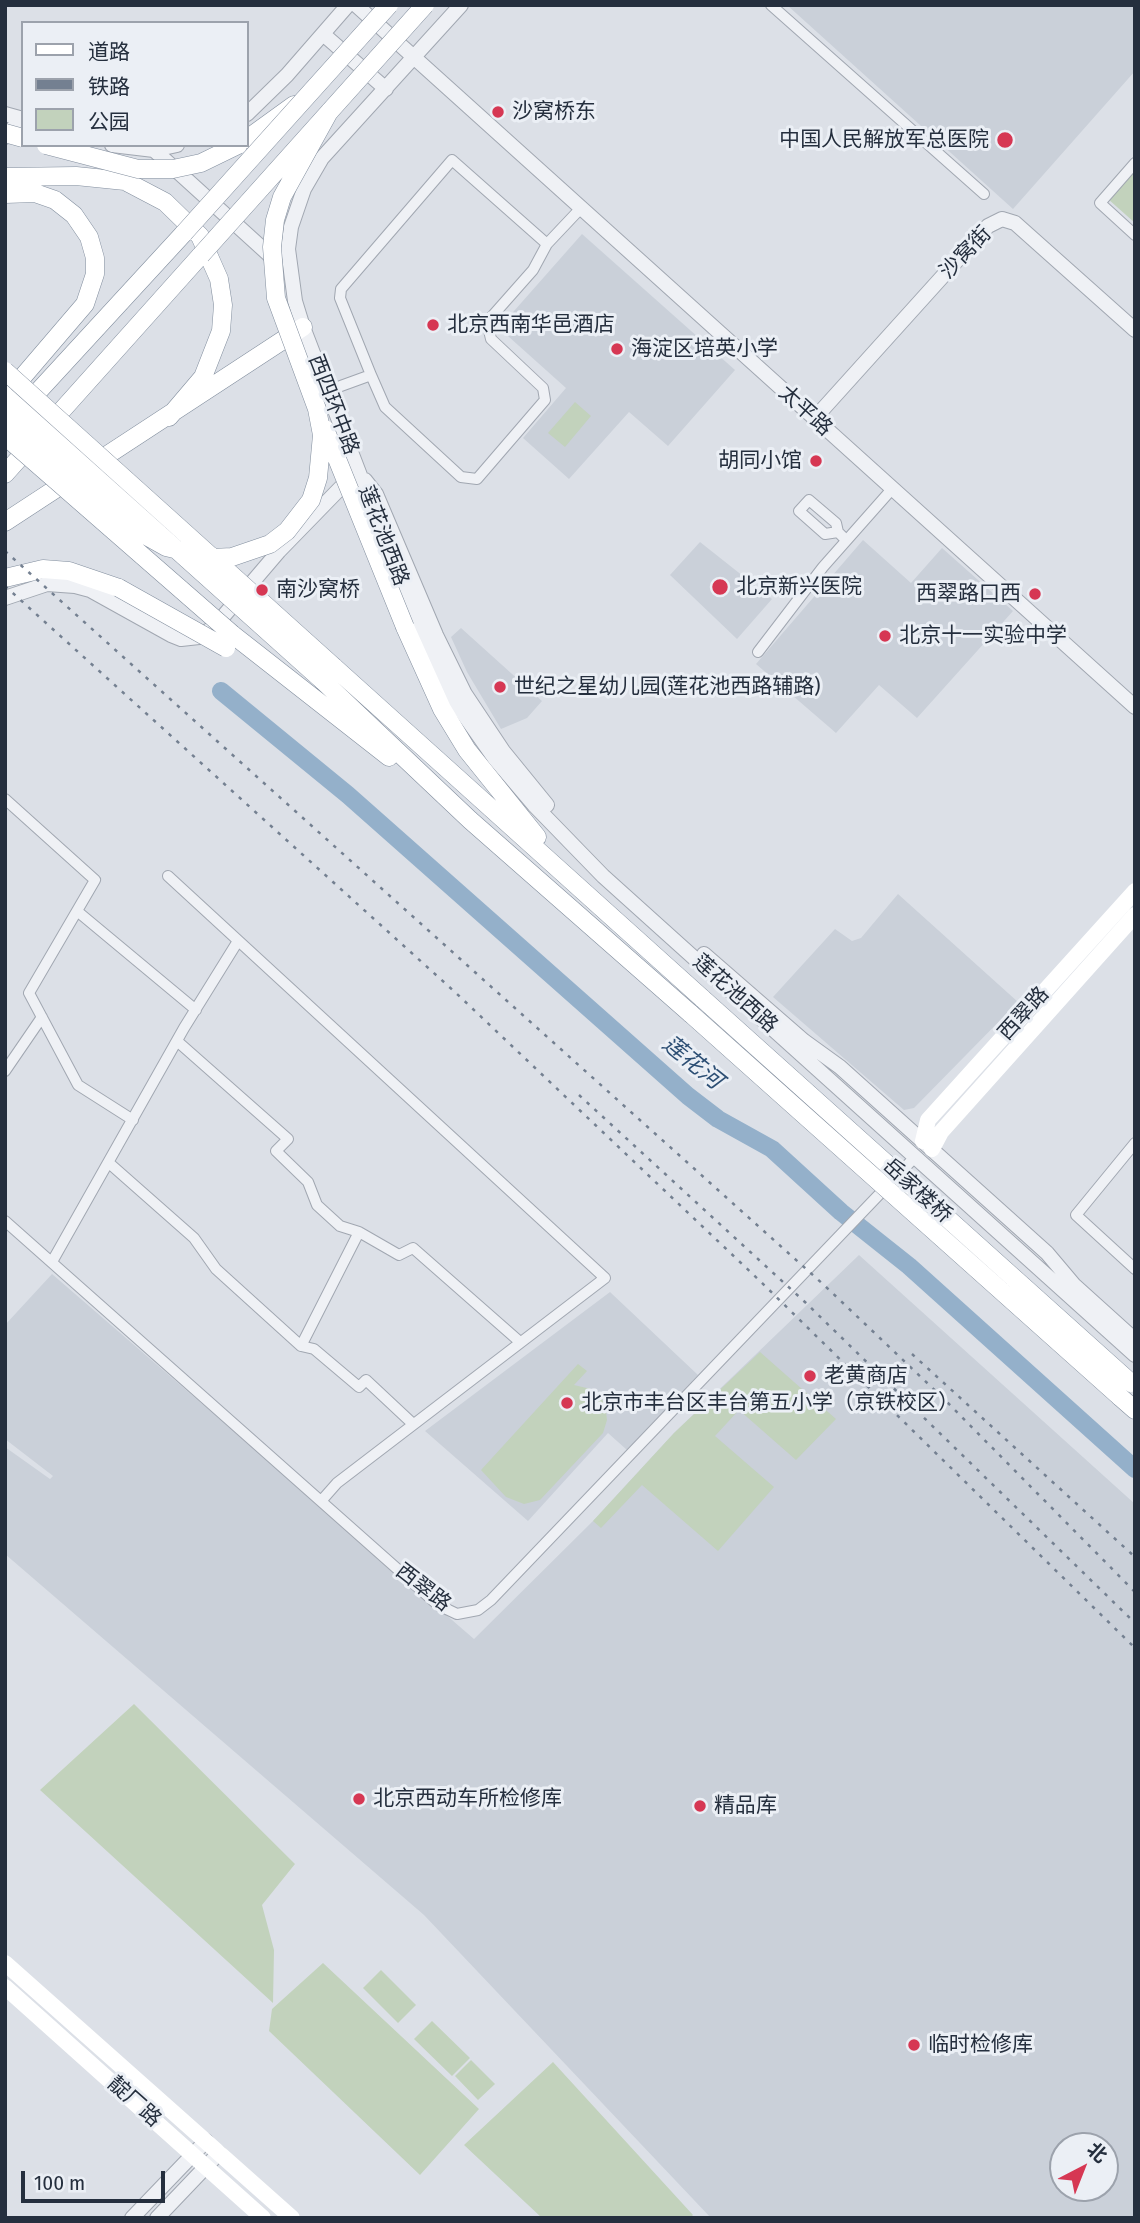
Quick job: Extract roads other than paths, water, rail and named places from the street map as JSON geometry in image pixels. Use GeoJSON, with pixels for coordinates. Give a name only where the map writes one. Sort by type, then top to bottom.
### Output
{"type":"FeatureCollection","features":[{"type":"Feature","properties":{"kind":"highway"},"geometry":{"type":"LineString","coordinates":[[5,428],[389,5]]}},
{"type":"Feature","properties":{"kind":"highway"},"geometry":{"type":"LineString","coordinates":[[5,474],[425,5]]}},
{"type":"Feature","properties":{"kind":"highway"},"geometry":{"type":"LineString","coordinates":[[248,138],[308,95]]}},
{"type":"Feature","properties":{"kind":"highway"},"geometry":{"type":"LineString","coordinates":[[329,112],[282,197],[275,220],[272,247],[276,298],[317,410],[405,627],[442,709],[467,750],[496,789],[585,893]]}},
{"type":"Feature","properties":{"kind":"highway"},"geometry":{"type":"LineString","coordinates":[[54,147],[138,169],[173,170],[201,163],[234,147]]}},
{"type":"Feature","properties":{"kind":"highway"},"geometry":{"type":"LineString","coordinates":[[5,177],[76,176],[125,181],[146,189],[183,217],[212,256],[223,305],[221,331],[203,377],[190,396],[169,417]]}},
{"type":"Feature","properties":{"kind":"highway"},"geometry":{"type":"LineString","coordinates":[[5,194],[35,193],[55,200],[74,215],[89,237],[95,258],[91,290],[59,338],[5,396]]}},
{"type":"Feature","properties":{"kind":"highway"},"geometry":{"type":"LineString","coordinates":[[5,522],[303,327]]}},
{"type":"Feature","properties":{"kind":"highway","name":"莲花池西路"},"geometry":{"type":"LineString","coordinates":[[9,373],[328,673],[470,820],[691,1014]]}},
{"type":"Feature","properties":{"kind":"highway","name":"莲花池西路"},"geometry":{"type":"LineString","coordinates":[[5,396],[585,893],[703,999]]}},
{"type":"Feature","properties":{"kind":"highway"},"geometry":{"type":"LineString","coordinates":[[5,418],[141,533],[177,550],[212,558],[253,552],[270,544],[299,518],[311,500],[318,478],[322,435],[317,410]]}},
{"type":"Feature","properties":{"kind":"highway"},"geometry":{"type":"LineString","coordinates":[[5,436],[229,641]]}},
{"type":"Feature","properties":{"kind":"highway"},"geometry":{"type":"LineString","coordinates":[[5,578],[43,569],[69,571],[119,588],[229,641],[294,684],[470,820]]}},
{"type":"Feature","properties":{"kind":"highway","name":"岳家楼桥"},"geometry":{"type":"LineString","coordinates":[[703,999],[1128,1388]]}},
{"type":"Feature","properties":{"kind":"highway","name":"岳家楼桥"},"geometry":{"type":"LineString","coordinates":[[691,1014],[1128,1388]]}},
{"type":"Feature","properties":{"kind":"highway"},"geometry":{"type":"LineString","coordinates":[[1128,1388],[1135,1410]]}},
{"type":"Feature","properties":{"kind":"main road","name":"西翠路"},"geometry":{"type":"LineString","coordinates":[[927,1145],[928,1121],[1135,891]]}},
{"type":"Feature","properties":{"kind":"main road","name":"西翠路"},"geometry":{"type":"LineString","coordinates":[[927,1145],[1135,915]]}},
{"type":"Feature","properties":{"kind":"main road"},"geometry":{"type":"LineString","coordinates":[[5,1963],[292,2218]]}},
{"type":"Feature","properties":{"kind":"main road","name":"靛厂路"},"geometry":{"type":"LineString","coordinates":[[5,1987],[263,2218]]}},
{"type":"Feature","properties":{"kind":"street"},"geometry":{"type":"LineString","coordinates":[[248,113],[348,5]]}},
{"type":"Feature","properties":{"kind":"street","name":"太平路"},"geometry":{"type":"LineString","coordinates":[[356,5],[1135,707]]}},
{"type":"Feature","properties":{"kind":"street"},"geometry":{"type":"LineString","coordinates":[[418,5],[442,27]]}},
{"type":"Feature","properties":{"kind":"street","name":"西四环中路"},"geometry":{"type":"LineString","coordinates":[[5,598],[47,584],[75,586],[90,590],[171,635],[181,639],[199,637],[215,626],[279,551],[358,470],[303,327],[289,272],[291,227],[304,189],[323,158],[461,5]]}},
{"type":"Feature","properties":{"kind":"street","name":"沙窝街"},"geometry":{"type":"LineString","coordinates":[[771,5],[984,194]]}},
{"type":"Feature","properties":{"kind":"street"},"geometry":{"type":"LineString","coordinates":[[324,34],[386,89]]}},
{"type":"Feature","properties":{"kind":"street"},"geometry":{"type":"LineString","coordinates":[[5,137],[21,121]]}},
{"type":"Feature","properties":{"kind":"street"},"geometry":{"type":"LineString","coordinates":[[129,147],[154,150],[168,147]]}},
{"type":"Feature","properties":{"kind":"street"},"geometry":{"type":"LineString","coordinates":[[154,150],[289,272]]}},
{"type":"Feature","properties":{"kind":"street"},"geometry":{"type":"LineString","coordinates":[[547,244],[452,160],[341,289],[340,298],[385,407],[461,477],[477,479],[545,400],[543,388],[491,339],[487,322],[533,270],[547,244],[581,208]]}},
{"type":"Feature","properties":{"kind":"street"},"geometry":{"type":"LineString","coordinates":[[1135,163],[1100,203],[1135,235]]}},
{"type":"Feature","properties":{"kind":"street","name":"沙窝街"},"geometry":{"type":"LineString","coordinates":[[814,419],[988,226],[1002,219],[1016,223],[1135,330]]}},
{"type":"Feature","properties":{"kind":"street"},"geometry":{"type":"LineString","coordinates":[[327,391],[371,375]]}},
{"type":"Feature","properties":{"kind":"street","name":"莲花池西路"},"geometry":{"type":"LineString","coordinates":[[358,470],[376,494],[436,635],[466,694],[503,751],[542,800],[653,909],[804,1041],[840,1067],[1047,1253],[1074,1285],[1135,1340]]}},
{"type":"Feature","properties":{"kind":"street","name":"莲花池西路"},"geometry":{"type":"LineString","coordinates":[[358,470],[423,639],[456,702],[510,779],[603,876],[1135,1355]]}},
{"type":"Feature","properties":{"kind":"street"},"geometry":{"type":"LineString","coordinates":[[758,652],[842,536],[892,489]]}},
{"type":"Feature","properties":{"kind":"street"},"geometry":{"type":"LineString","coordinates":[[5,799],[95,880],[29,993],[78,1085],[133,1120]]}},
{"type":"Feature","properties":{"kind":"street"},"geometry":{"type":"LineString","coordinates":[[168,876],[604,1278],[337,1483],[322,1500]]}},
{"type":"Feature","properties":{"kind":"street"},"geometry":{"type":"LineString","coordinates":[[77,911],[196,1010]]}},
{"type":"Feature","properties":{"kind":"street"},"geometry":{"type":"LineString","coordinates":[[53,1260],[177,1041],[239,941]]}},
{"type":"Feature","properties":{"kind":"street"},"geometry":{"type":"LineString","coordinates":[[5,1071],[42,1017]]}},
{"type":"Feature","properties":{"kind":"street"},"geometry":{"type":"LineString","coordinates":[[177,1041],[288,1139],[276,1151],[308,1182],[317,1205],[340,1226],[359,1232],[400,1255],[413,1248],[520,1342]]}},
{"type":"Feature","properties":{"kind":"street"},"geometry":{"type":"LineString","coordinates":[[1135,1143],[1076,1215],[1135,1269]]}},
{"type":"Feature","properties":{"kind":"street"},"geometry":{"type":"LineString","coordinates":[[915,1157],[927,1145]]}},
{"type":"Feature","properties":{"kind":"street","name":"西翠路"},"geometry":{"type":"LineString","coordinates":[[5,1221],[53,1260],[438,1605],[457,1615],[478,1610],[491,1600],[915,1157]]}},
{"type":"Feature","properties":{"kind":"street"},"geometry":{"type":"LineString","coordinates":[[109,1163],[194,1238],[216,1269],[301,1346],[314,1349],[359,1387],[366,1380],[413,1424]]}},
{"type":"Feature","properties":{"kind":"street"},"geometry":{"type":"LineString","coordinates":[[301,1346],[359,1232]]}},
{"type":"Feature","properties":{"kind":"street"},"geometry":{"type":"LineString","coordinates":[[132,2218],[206,2141]]}},
{"type":"Feature","properties":{"kind":"street"},"geometry":{"type":"LineString","coordinates":[[157,2218],[219,2153]]}},
{"type":"Feature","properties":{"kind":"waterway","name":"莲花河"},"geometry":{"type":"LineString","coordinates":[[221,691],[348,795],[688,1096],[718,1119],[772,1149],[841,1212],[909,1266],[1135,1469]]}},
{"type":"Feature","properties":{"kind":"railway"},"geometry":{"type":"LineString","coordinates":[[5,551],[824,1285],[943,1398],[1135,1592]]}},
{"type":"Feature","properties":{"kind":"railway"},"geometry":{"type":"LineString","coordinates":[[5,586],[456,993],[760,1281],[1135,1648]]}},
{"type":"Feature","properties":{"kind":"railway"},"geometry":{"type":"LineString","coordinates":[[579,1095],[806,1303],[1135,1623]]}},
{"type":"Feature","properties":{"kind":"railway"},"geometry":{"type":"LineString","coordinates":[[912,1354],[1135,1557]]}},
{"type":"Feature","properties":{"kind":"place","name":"沙窝桥东"},"geometry":{"type":"Point","coordinates":[498,112]}},
{"type":"Feature","properties":{"kind":"place","name":"中国人民解放军总医院"},"geometry":{"type":"Point","coordinates":[1005,140]}},
{"type":"Feature","properties":{"kind":"place","name":"北京西南华邑酒店"},"geometry":{"type":"Point","coordinates":[433,325]}},
{"type":"Feature","properties":{"kind":"place","name":"海淀区培英小学"},"geometry":{"type":"Point","coordinates":[617,349]}},
{"type":"Feature","properties":{"kind":"place","name":"胡同小馆"},"geometry":{"type":"Point","coordinates":[816,461]}},
{"type":"Feature","properties":{"kind":"place","name":"北京新兴医院"},"geometry":{"type":"Point","coordinates":[720,587]}},
{"type":"Feature","properties":{"kind":"place","name":"南沙窝桥"},"geometry":{"type":"Point","coordinates":[262,590]}},
{"type":"Feature","properties":{"kind":"place","name":"西翠路口西"},"geometry":{"type":"Point","coordinates":[1035,594]}},
{"type":"Feature","properties":{"kind":"place","name":"北京十一实验中学"},"geometry":{"type":"Point","coordinates":[885,636]}},
{"type":"Feature","properties":{"kind":"place","name":"世纪之星幼儿园(莲花池西路辅路)"},"geometry":{"type":"Point","coordinates":[500,687]}},
{"type":"Feature","properties":{"kind":"place","name":"老黄商店"},"geometry":{"type":"Point","coordinates":[810,1376]}},
{"type":"Feature","properties":{"kind":"place","name":"北京市丰台区丰台第五小学（京铁校区）"},"geometry":{"type":"Point","coordinates":[567,1403]}},
{"type":"Feature","properties":{"kind":"place","name":"北京西动车所检修库"},"geometry":{"type":"Point","coordinates":[359,1799]}},
{"type":"Feature","properties":{"kind":"place","name":"精品库"},"geometry":{"type":"Point","coordinates":[700,1806]}},
{"type":"Feature","properties":{"kind":"place","name":"临时检修库"},"geometry":{"type":"Point","coordinates":[914,2045]}}]}
